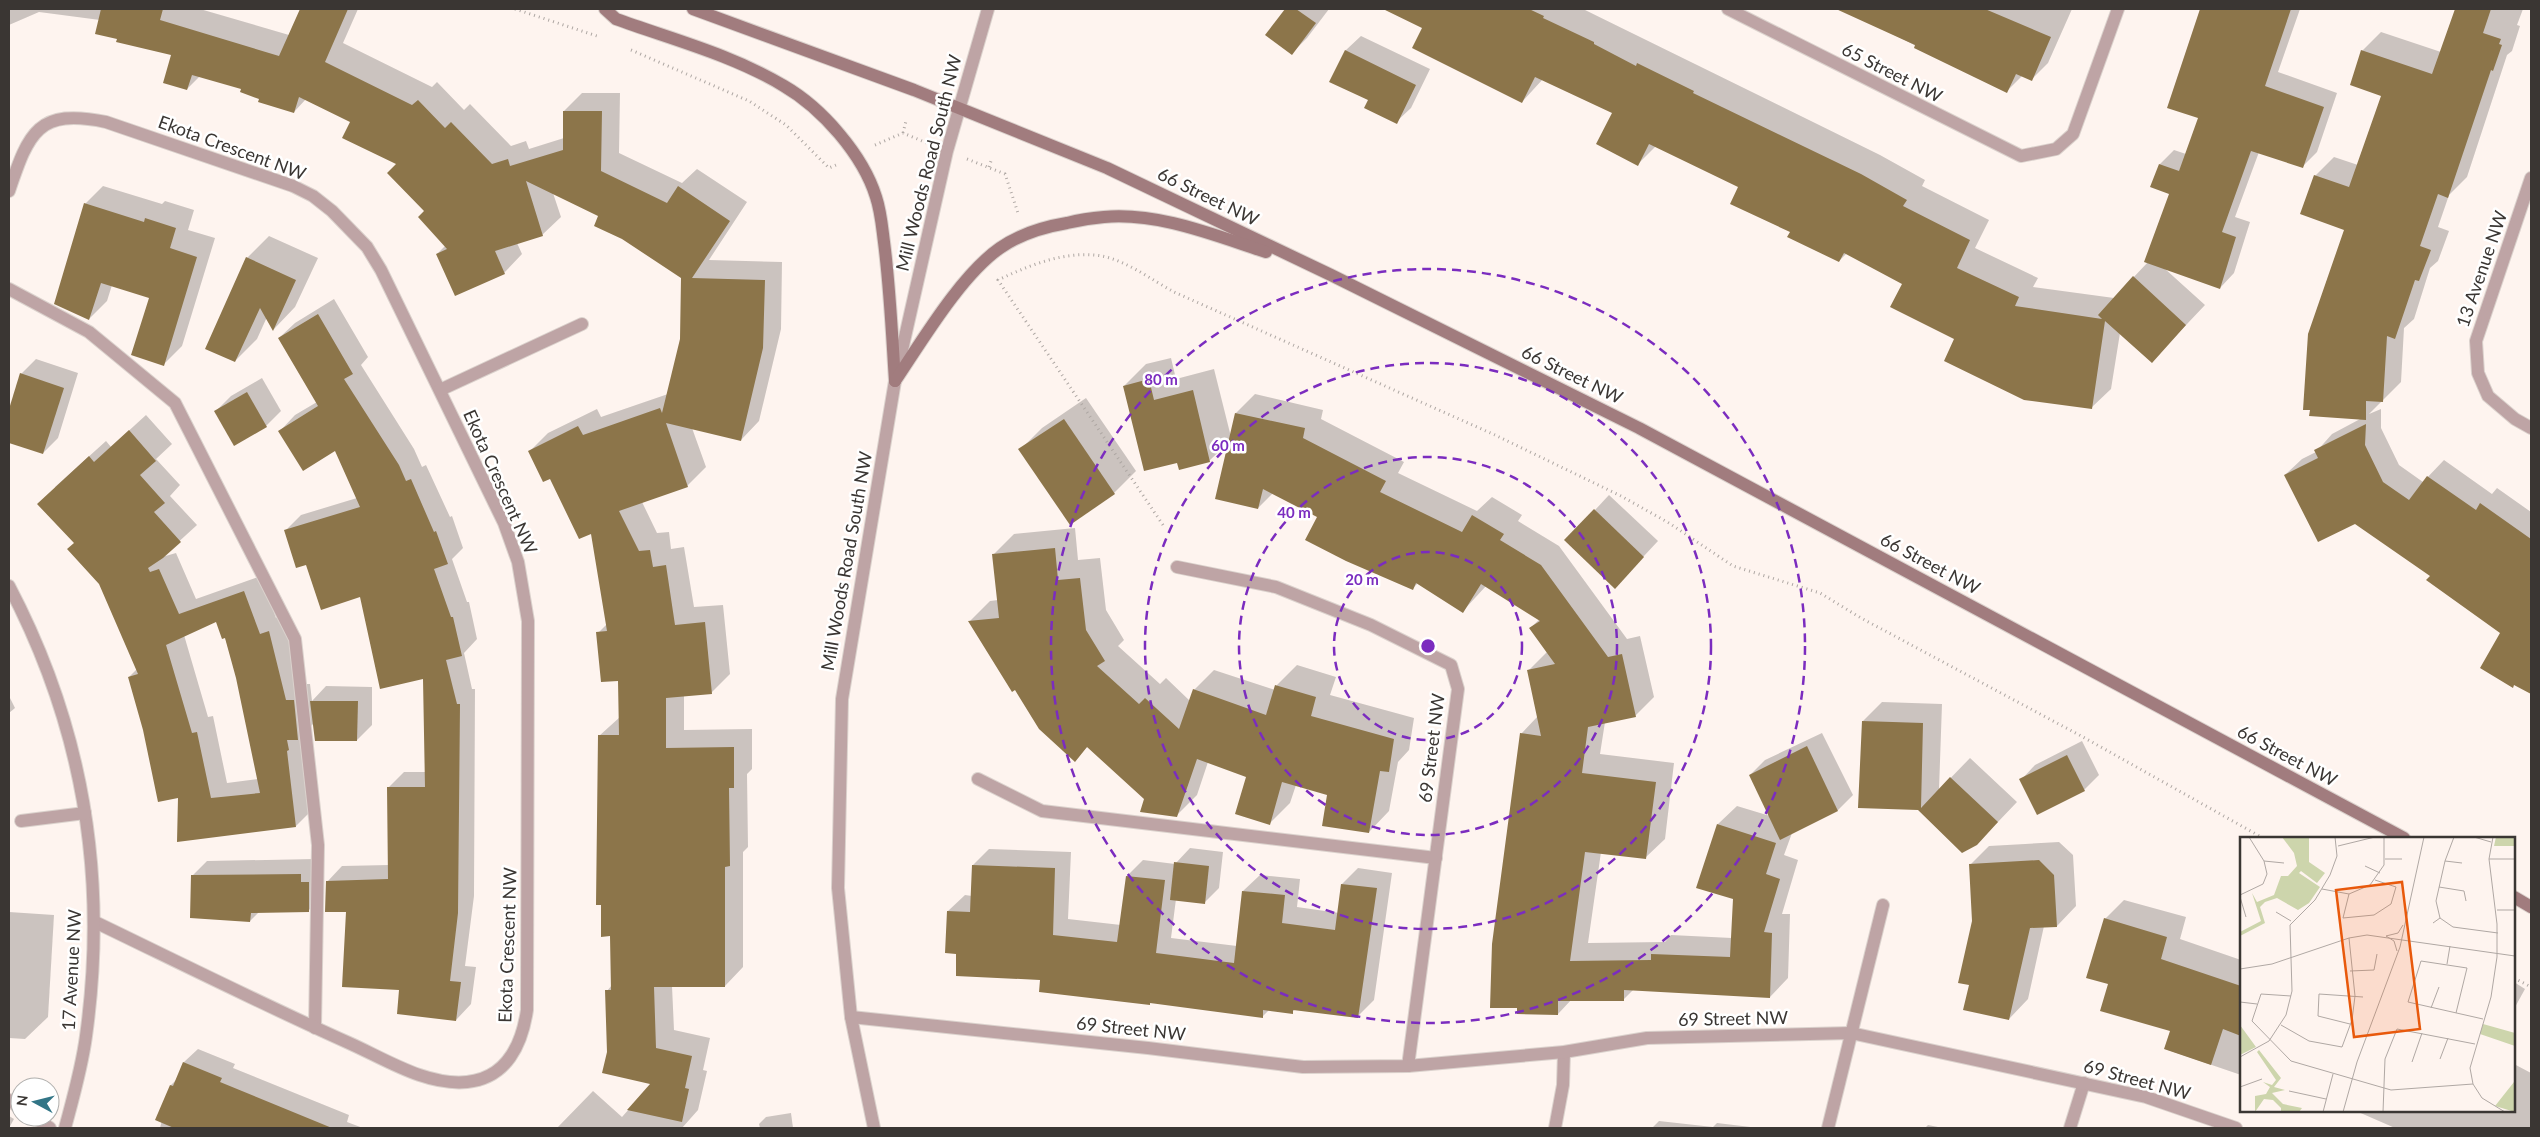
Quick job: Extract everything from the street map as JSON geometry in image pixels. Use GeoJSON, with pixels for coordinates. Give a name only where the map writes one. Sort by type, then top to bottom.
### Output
{"type":"FeatureCollection","features":[{"type":"Feature","properties":{"kind":"main road"},"geometry":{"type":"LineString","coordinates":[[606,9],[616,19],[730,60],[784,86],[817,112],[859,159],[870,179],[881,216],[888,274],[895,381]]}},
{"type":"Feature","properties":{"kind":"main road","name":"66 Street NW"},"geometry":{"type":"LineString","coordinates":[[693,9],[914,90],[1107,168],[1310,266],[1639,428],[2402,837]]}},
{"type":"Feature","properties":{"kind":"main road"},"geometry":{"type":"LineString","coordinates":[[895,381],[950,300],[973,273],[999,248],[1022,236],[1048,226],[1106,216],[1138,218],[1204,232],[1310,266]]}},
{"type":"Feature","properties":{"kind":"main road"},"geometry":{"type":"LineString","coordinates":[[2515,898],[2531,907]]}},
{"type":"Feature","properties":{"kind":"street","name":"Mill Woods Road South NW"},"geometry":{"type":"LineString","coordinates":[[874,1128],[851,1017],[838,888],[842,699],[895,381],[947,150],[988,9]]}},
{"type":"Feature","properties":{"kind":"street","name":"65 Street NW"},"geometry":{"type":"LineString","coordinates":[[1728,9],[2021,156],[2056,149],[2073,134],[2118,9]]}},
{"type":"Feature","properties":{"kind":"street","name":"Ekota Crescent NW"},"geometry":{"type":"LineString","coordinates":[[9,191],[21,155],[30,138],[53,120],[68,116],[106,122],[293,186],[313,196],[332,211],[367,247],[381,270],[511,542],[525,593],[528,621],[527,1010],[523,1034],[515,1052],[498,1069],[484,1078],[469,1082],[453,1083],[420,1075],[315,1028],[95,922]]}},
{"type":"Feature","properties":{"kind":"street","name":"13 Avenue NW"},"geometry":{"type":"LineString","coordinates":[[2531,178],[2476,341],[2478,373],[2488,396],[2515,419],[2531,428]]}},
{"type":"Feature","properties":{"kind":"street"},"geometry":{"type":"LineString","coordinates":[[9,289],[89,332],[175,403],[295,639],[318,845],[315,1028]]}},
{"type":"Feature","properties":{"kind":"street"},"geometry":{"type":"LineString","coordinates":[[440,390],[582,324]]}},
{"type":"Feature","properties":{"kind":"street","name":"69 Street NW"},"geometry":{"type":"LineString","coordinates":[[1177,567],[1276,588],[1370,625],[1451,665],[1458,689],[1408,1066]]}},
{"type":"Feature","properties":{"kind":"street","name":"17 Avenue NW"},"geometry":{"type":"LineString","coordinates":[[9,586],[38,645],[60,702],[75,756],[85,812],[95,922],[92,987],[86,1038],[64,1128]]}},
{"type":"Feature","properties":{"kind":"street"},"geometry":{"type":"LineString","coordinates":[[978,779],[1042,811],[1436,858]]}},
{"type":"Feature","properties":{"kind":"street"},"geometry":{"type":"LineString","coordinates":[[21,821],[85,812]]}},
{"type":"Feature","properties":{"kind":"street"},"geometry":{"type":"LineString","coordinates":[[1828,1128],[1884,906]]}},
{"type":"Feature","properties":{"kind":"street","name":"69 Street NW"},"geometry":{"type":"LineString","coordinates":[[851,1017],[1148,1048],[1303,1067],[1408,1066],[1564,1052],[1647,1038],[1851,1033],[2146,1096],[2236,1128]]}},
{"type":"Feature","properties":{"kind":"street"},"geometry":{"type":"LineString","coordinates":[[1555,1128],[1563,1085],[1564,1052]]}},
{"type":"Feature","properties":{"kind":"street"},"geometry":{"type":"LineString","coordinates":[[2070,1128],[2084,1083]]}},
{"type":"Feature","properties":{"kind":"path"},"geometry":{"type":"LineString","coordinates":[[515,9],[606,39]]}},
{"type":"Feature","properties":{"kind":"path"},"geometry":{"type":"LineString","coordinates":[[628,49],[749,101],[786,125],[829,168]]}},
{"type":"Feature","properties":{"kind":"path"},"geometry":{"type":"LineString","coordinates":[[903,133],[906,121]]}},
{"type":"Feature","properties":{"kind":"path"},"geometry":{"type":"LineString","coordinates":[[903,133],[913,138]]}},
{"type":"Feature","properties":{"kind":"path"},"geometry":{"type":"LineString","coordinates":[[867,149],[903,133]]}},
{"type":"Feature","properties":{"kind":"path"},"geometry":{"type":"LineString","coordinates":[[989,167],[992,158]]}},
{"type":"Feature","properties":{"kind":"path"},"geometry":{"type":"LineString","coordinates":[[983,166],[1005,174],[1021,220]]}},
{"type":"Feature","properties":{"kind":"path"},"geometry":{"type":"LineString","coordinates":[[1163,525],[998,280],[1064,255],[1102,256],[1132,268],[1174,292],[1495,435],[1621,496],[1669,523],[1733,566],[1820,593],[1861,618],[2083,737],[2261,837]]}},
{"type":"Feature","properties":{"kind":"path"},"geometry":{"type":"LineString","coordinates":[[2515,979],[2531,987]]}},
{"type":"Feature","properties":{"kind":"building"},"geometry":{"type":"Polygon","coordinates":[[[101,9],[163,9],[160,20],[279,56],[300,9],[348,9],[325,62],[412,105],[418,100],[445,128],[451,122],[492,164],[508,159],[510,166],[563,150],[563,111],[602,111],[601,171],[667,203],[678,186],[730,221],[692,278],[765,280],[763,348],[741,441],[666,423],[688,487],[619,511],[639,551],[650,550],[653,567],[666,565],[675,625],[705,622],[712,694],[666,698],[666,748],[734,747],[734,788],[729,788],[730,866],[725,867],[725,987],[654,987],[656,1048],[692,1056],[685,1088],[689,1089],[682,1122],[627,1110],[650,1084],[602,1073],[607,1052],[605,990],[611,990],[610,936],[601,937],[601,905],[596,905],[598,735],[619,735],[618,681],[601,682],[596,632],[607,631],[591,534],[579,539],[550,479],[543,482],[528,451],[578,426],[583,435],[660,408],[662,413],[680,339],[681,278],[622,239],[594,226],[598,216],[526,181],[543,236],[495,251],[505,274],[455,296],[436,254],[447,249],[418,217],[424,211],[387,173],[396,164],[342,138],[350,122],[299,97],[294,113],[258,102],[259,99],[240,92],[241,89],[192,75],[187,90],[163,83],[171,55],[116,42],[117,39],[95,34],[101,9]]]}},
{"type":"Feature","properties":{"kind":"building"},"geometry":{"type":"Polygon","coordinates":[[[1285,9],[1296,9],[1316,23],[1292,55],[1265,35],[1285,9]]]}},
{"type":"Feature","properties":{"kind":"building"},"geometry":{"type":"Polygon","coordinates":[[[1383,9],[1529,9],[1636,66],[1637,63],[1694,91],[1693,93],[1861,174],[1907,200],[1903,206],[1970,240],[1957,268],[2019,297],[2015,306],[2102,319],[2098,315],[2133,276],[2186,325],[2152,363],[2105,321],[2092,409],[2024,400],[1944,361],[1954,339],[1890,307],[1902,284],[1844,253],[1839,262],[1787,237],[1790,232],[1730,204],[1738,187],[1649,144],[1638,166],[1596,144],[1612,113],[1535,77],[1522,103],[1412,48],[1422,28],[1383,9]]]}},
{"type":"Feature","properties":{"kind":"building"},"geometry":{"type":"Polygon","coordinates":[[[1836,9],[1985,9],[2051,37],[2032,81],[2016,74],[2007,93],[1914,48],[1915,45],[1836,9]]]}},
{"type":"Feature","properties":{"kind":"building"},"geometry":{"type":"Polygon","coordinates":[[[2200,9],[2291,9],[2265,86],[2324,107],[2303,168],[2251,151],[2222,232],[2236,237],[2220,289],[2144,262],[2169,194],[2150,187],[2159,164],[2179,171],[2198,118],[2167,108],[2200,9]]]}},
{"type":"Feature","properties":{"kind":"building"},"geometry":{"type":"Polygon","coordinates":[[[2455,9],[2491,9],[2483,33],[2501,39],[2499,44],[2502,45],[2493,71],[2491,70],[2448,198],[2438,194],[2420,246],[2431,250],[2419,281],[2415,280],[2395,339],[2387,336],[2383,402],[2366,401],[2366,420],[2309,416],[2310,410],[2303,410],[2308,334],[2344,230],[2300,214],[2314,175],[2349,187],[2381,96],[2350,85],[2361,50],[2432,74],[2455,9]]]}},
{"type":"Feature","properties":{"kind":"building"},"geometry":{"type":"Polygon","coordinates":[[[1345,50],[1416,85],[1397,124],[1364,108],[1368,100],[1329,82],[1345,50]]]}},
{"type":"Feature","properties":{"kind":"building"},"geometry":{"type":"Polygon","coordinates":[[[84,203],[144,222],[145,218],[176,228],[170,248],[197,257],[164,366],[131,355],[149,298],[101,283],[89,320],[54,304],[84,203]]]}},
{"type":"Feature","properties":{"kind":"building"},"geometry":{"type":"Polygon","coordinates":[[[246,257],[296,280],[273,331],[260,308],[235,362],[205,349],[246,257]]]}},
{"type":"Feature","properties":{"kind":"building"},"geometry":{"type":"Polygon","coordinates":[[[318,314],[353,374],[344,379],[399,465],[406,481],[411,479],[434,532],[436,531],[448,564],[434,569],[451,617],[453,617],[462,656],[446,660],[457,704],[460,704],[458,913],[450,981],[461,982],[456,1021],[397,1014],[399,990],[342,987],[346,912],[325,912],[326,881],[388,879],[387,787],[425,787],[423,679],[380,689],[360,597],[321,610],[306,565],[296,568],[284,530],[360,507],[335,451],[303,471],[278,431],[318,406],[278,338],[318,314]]]}},
{"type":"Feature","properties":{"kind":"building"},"geometry":{"type":"Polygon","coordinates":[[[20,373],[64,388],[43,454],[9,443],[9,409],[20,373]]]}},
{"type":"Feature","properties":{"kind":"building"},"geometry":{"type":"Polygon","coordinates":[[[1149,379],[1154,400],[1193,390],[1210,462],[1179,470],[1177,463],[1144,471],[1123,386],[1149,379]]]}},
{"type":"Feature","properties":{"kind":"building"},"geometry":{"type":"Polygon","coordinates":[[[247,392],[267,427],[234,446],[214,411],[247,392]]]}},
{"type":"Feature","properties":{"kind":"building"},"geometry":{"type":"Polygon","coordinates":[[[1235,413],[1305,428],[1303,438],[1386,481],[1380,492],[1462,532],[1472,515],[1504,534],[1500,540],[1541,565],[1608,657],[1622,654],[1636,717],[1588,727],[1582,773],[1656,782],[1646,859],[1585,852],[1570,961],[1651,960],[1651,954],[1730,957],[1733,899],[1696,888],[1717,824],[1776,843],[1766,874],[1780,879],[1764,932],[1772,933],[1770,998],[1624,990],[1624,1001],[1558,1001],[1558,1015],[1517,1014],[1517,1008],[1490,1008],[1492,944],[1520,733],[1541,736],[1527,670],[1555,664],[1529,628],[1540,621],[1481,584],[1463,613],[1416,583],[1413,590],[1346,561],[1305,540],[1317,517],[1263,489],[1258,509],[1215,499],[1235,413]]]}},
{"type":"Feature","properties":{"kind":"building"},"geometry":{"type":"Polygon","coordinates":[[[1064,419],[1115,494],[1070,525],[1018,449],[1064,419]]]}},
{"type":"Feature","properties":{"kind":"building"},"geometry":{"type":"Polygon","coordinates":[[[2366,424],[2365,445],[2383,482],[2409,500],[2427,476],[2476,510],[2480,503],[2531,539],[2531,694],[2514,685],[2513,688],[2480,668],[2500,633],[2426,580],[2430,576],[2355,524],[2318,542],[2284,475],[2318,458],[2314,450],[2366,424]]]}},
{"type":"Feature","properties":{"kind":"building"},"geometry":{"type":"Polygon","coordinates":[[[129,430],[156,461],[140,475],[165,503],[154,512],[181,542],[148,568],[150,572],[159,569],[179,614],[244,591],[260,634],[269,631],[286,700],[294,700],[298,740],[287,740],[289,750],[287,751],[296,827],[177,842],[178,798],[158,802],[143,730],[128,677],[138,674],[99,584],[67,549],[74,543],[37,504],[89,456],[94,462],[129,430]],[[216,622],[166,645],[192,733],[197,732],[211,798],[260,793],[236,678],[225,638],[222,639],[216,622]]]}},
{"type":"Feature","properties":{"kind":"building"},"geometry":{"type":"Polygon","coordinates":[[[1594,509],[1644,557],[1615,589],[1564,540],[1594,509]]]}},
{"type":"Feature","properties":{"kind":"building"},"geometry":{"type":"Polygon","coordinates":[[[1055,548],[1058,580],[1080,578],[1086,630],[1105,661],[1097,666],[1139,704],[1145,698],[1179,729],[1193,689],[1266,715],[1275,685],[1316,697],[1311,716],[1394,739],[1389,772],[1380,771],[1369,833],[1322,826],[1327,795],[1282,782],[1270,825],[1235,814],[1246,777],[1197,759],[1177,817],[1140,812],[1144,799],[1087,747],[1075,762],[1039,729],[1015,690],[1012,692],[968,621],[999,618],[992,554],[1055,548]]]}},
{"type":"Feature","properties":{"kind":"building"},"geometry":{"type":"Polygon","coordinates":[[[310,701],[358,701],[357,741],[315,741],[310,701]]]}},
{"type":"Feature","properties":{"kind":"building"},"geometry":{"type":"Polygon","coordinates":[[[1862,721],[1923,723],[1921,808],[1950,777],[1998,822],[1977,845],[1962,853],[1918,810],[1858,808],[1862,721]]]}},
{"type":"Feature","properties":{"kind":"building"},"geometry":{"type":"Polygon","coordinates":[[[1807,746],[1838,811],[1780,840],[1749,775],[1807,746]]]}},
{"type":"Feature","properties":{"kind":"building"},"geometry":{"type":"Polygon","coordinates":[[[2067,755],[2085,791],[2037,815],[2019,779],[2067,755]]]}},
{"type":"Feature","properties":{"kind":"building"},"geometry":{"type":"Polygon","coordinates":[[[2039,860],[2054,875],[2057,927],[2030,928],[2009,1020],[1963,1010],[1969,985],[1958,983],[1972,921],[1969,864],[2039,860]]]}},
{"type":"Feature","properties":{"kind":"building"},"geometry":{"type":"Polygon","coordinates":[[[1174,862],[1209,866],[1205,904],[1170,900],[1174,862]]]}},
{"type":"Feature","properties":{"kind":"building"},"geometry":{"type":"Polygon","coordinates":[[[972,865],[1055,868],[1053,935],[1117,942],[1126,876],[1165,880],[1156,953],[1234,963],[1242,891],[1285,895],[1282,923],[1335,930],[1341,884],[1377,888],[1358,1018],[1293,1010],[1293,1014],[1263,1010],[1263,1018],[1150,1003],[1150,1005],[1039,992],[1040,980],[956,976],[956,954],[945,953],[947,911],[970,912],[972,865]]]}},
{"type":"Feature","properties":{"kind":"building"},"geometry":{"type":"Polygon","coordinates":[[[301,874],[301,882],[309,882],[309,912],[251,913],[250,922],[190,918],[191,875],[301,874]]]}},
{"type":"Feature","properties":{"kind":"building"},"geometry":{"type":"Polygon","coordinates":[[[2104,918],[2167,937],[2161,959],[2240,986],[2240,1036],[2223,1029],[2211,1065],[2164,1049],[2170,1031],[2100,1011],[2108,984],[2086,978],[2104,918]]]}},
{"type":"Feature","properties":{"kind":"building"},"geometry":{"type":"Polygon","coordinates":[[[183,1062],[222,1078],[220,1082],[332,1128],[174,1128],[155,1120],[170,1085],[173,1086],[183,1062]]]}}]}
